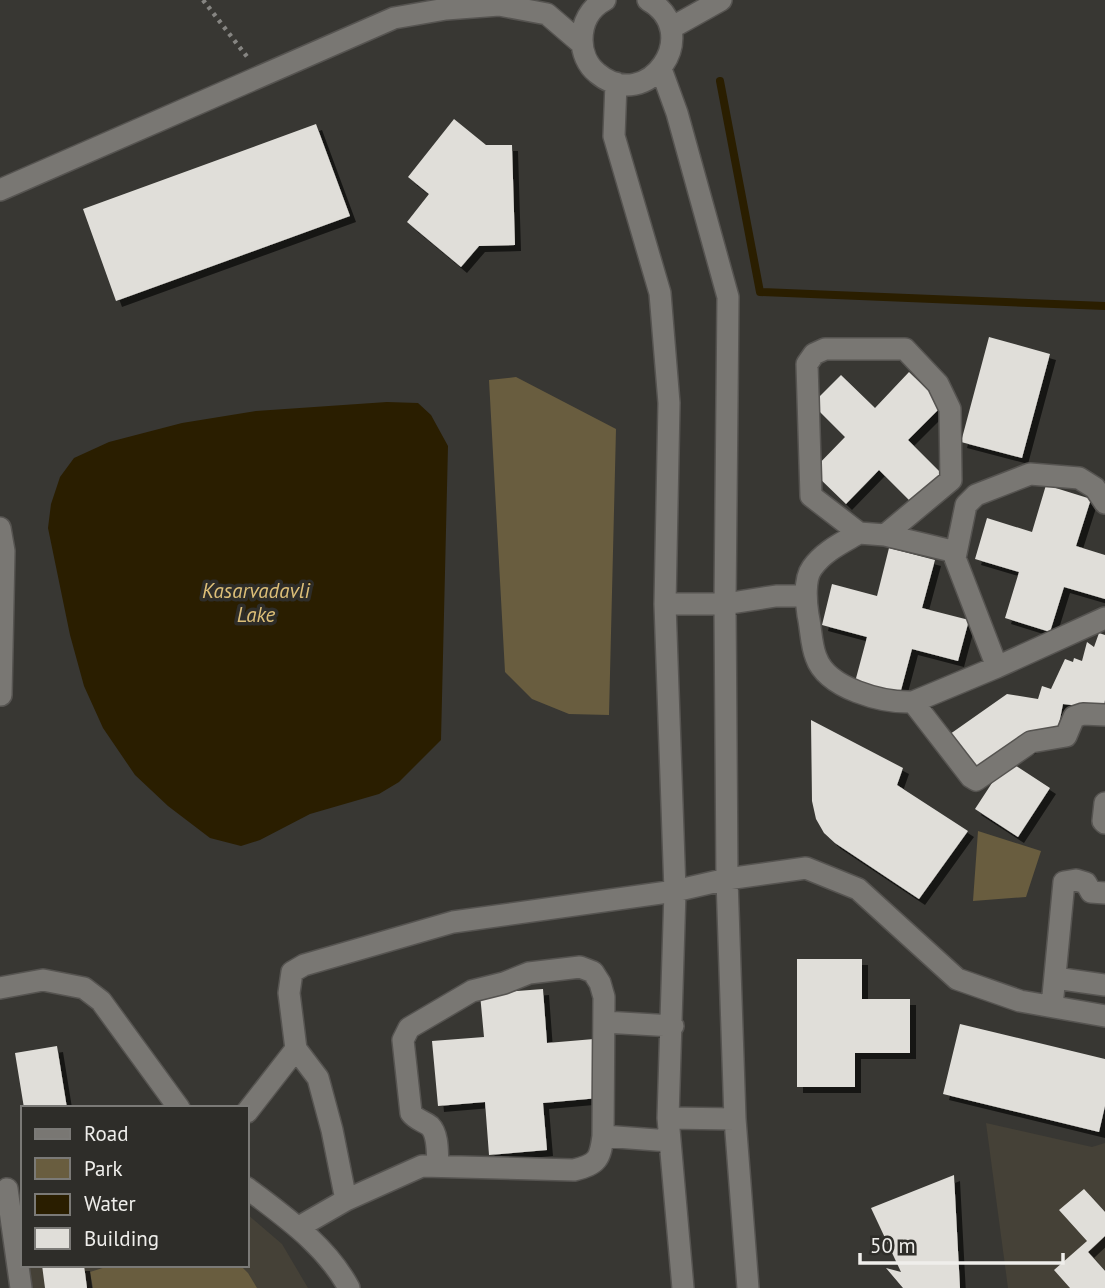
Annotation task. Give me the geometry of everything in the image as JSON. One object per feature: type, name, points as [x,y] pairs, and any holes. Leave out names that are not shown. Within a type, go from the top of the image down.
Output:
[{"type":"street","points":[[605,0],[589,14],[583,28],[585,58],[594,71],[607,80],[636,84],[649,79],[661,69],[672,43],[671,28],[664,15],[648,0]]},
{"type":"street","points":[[671,28],[693,6],[721,0]]},
{"type":"street","points":[[0,190],[394,18],[446,9],[499,5],[547,14],[582,44]]},
{"type":"street","points":[[661,69],[677,114],[728,297],[725,604],[727,878],[735,1119],[748,1288]]},
{"type":"street","points":[[616,83],[614,136],[660,293],[668,403],[665,604],[675,891],[673,1026],[668,1118],[683,1288]]},
{"type":"street","points":[[951,480],[950,409],[938,384],[905,349],[825,349],[814,355],[807,364],[811,496],[859,533],[885,535],[956,552]]},
{"type":"street","points":[[997,667],[955,558],[966,505],[976,495],[1030,474],[1079,478],[1095,488],[1105,503]]},
{"type":"street","points":[[951,480],[976,495]]},
{"type":"street","points":[[885,535],[951,480]]},
{"type":"street","points":[[0,528],[4,551],[1,695]]},
{"type":"street","points":[[859,533],[826,552],[810,570],[806,596],[816,659],[835,682],[860,693],[913,702],[1105,618]]},
{"type":"street","points":[[665,604],[725,604],[776,596],[806,596]]},
{"type":"street","points":[[913,702],[976,780],[1031,742],[1066,736],[1074,717],[1083,714],[1105,715]]},
{"type":"street","points":[[1105,803],[1105,823]]},
{"type":"street","points":[[346,1200],[318,1078],[296,1049],[289,993],[292,972],[304,965],[453,922],[675,891],[727,878],[806,868],[858,889],[957,979],[1020,1000],[1105,1016]]},
{"type":"street","points":[[1052,1006],[1064,882],[1076,880],[1086,883],[1091,892],[1105,893]]},
{"type":"street","points":[[299,1227],[346,1200],[422,1166],[574,1170],[590,1166],[601,1155],[603,1136],[604,997],[593,972],[580,967],[529,973],[504,983],[484,986],[409,1028],[403,1040],[411,1113],[415,1119],[429,1125],[435,1133],[438,1166]]},
{"type":"street","points":[[1055,978],[1105,985]]},
{"type":"street","points":[[0,988],[43,980],[84,988],[101,1001],[178,1106]]},
{"type":"street","points":[[604,1022],[673,1026]]},
{"type":"street","points":[[248,1111],[296,1049]]},
{"type":"street","points":[[668,1118],[735,1119]]},
{"type":"street","points":[[603,1136],[670,1141]]},
{"type":"street","points":[[10,1188],[21,1288]]},
{"type":"street","points":[[248,1189],[299,1227],[341,1273],[349,1288]]},
{"type":"path","points":[[204,0],[261,76]]},
{"type":"shaded area","points":[[986,1123],[1092,1147],[1105,1143],[1105,1288],[1008,1288]]},
{"type":"shaded area","points":[[248,1215],[282,1244],[308,1288],[32,1288],[28,1267],[248,1267]]},
{"type":"green space","points":[[516,377],[616,429],[609,715],[569,714],[532,699],[505,672],[489,380]]},
{"type":"green space","points":[[978,831],[1041,851],[1026,897],[973,901]]},
{"type":"green space","points":[[106,1267],[242,1267],[257,1288],[93,1288],[90,1272]]},
{"type":"water","name":"Kasarvadavli Lake","points":[[387,402],[418,403],[431,415],[448,446],[441,740],[399,782],[379,794],[310,814],[260,840],[241,846],[210,838],[168,806],[135,775],[103,728],[84,686],[70,635],[48,528],[51,504],[60,477],[74,458],[109,442],[182,423],[256,411]]},
{"type":"building","points":[[454,119],[486,145],[512,145],[515,245],[479,246],[461,267],[407,222],[429,194],[408,177]]},
{"type":"building","points":[[316,124],[350,216],[116,301],[83,209]]},
{"type":"building","points":[[989,337],[1050,354],[1022,458],[961,442]]},
{"type":"building","points":[[909,372],[943,405],[908,440],[942,474],[913,504],[879,470],[846,504],[812,471],[845,437],[812,404],[841,375],[875,408]]},
{"type":"building","points":[[1046,485],[1091,499],[1076,546],[1105,555],[1105,599],[1064,587],[1050,632],[1005,618],[1019,572],[975,559],[987,518],[1032,532]]},
{"type":"building","points":[[889,548],[935,560],[922,608],[969,620],[958,661],[912,649],[900,694],[855,682],[867,637],[822,625],[832,584],[877,596]]},
{"type":"building","points":[[1099,633],[1105,635],[1103,709],[1063,704],[1057,734],[973,776],[943,739],[1007,694],[1038,699],[1042,686],[1051,689],[1065,659],[1082,661],[1087,642],[1094,647]]},
{"type":"building","points":[[811,720],[903,768],[897,785],[968,831],[919,899],[824,833],[816,819],[812,801]]},
{"type":"building","points":[[1007,760],[1050,788],[1018,837],[975,809]]},
{"type":"building","points":[[797,959],[862,959],[862,999],[910,999],[910,1053],[855,1053],[855,1087],[797,1087]]},
{"type":"building","points":[[543,989],[547,1043],[594,1039],[599,1098],[543,1103],[547,1150],[489,1155],[485,1102],[438,1106],[432,1041],[484,1037],[480,994]]},
{"type":"building","points":[[960,1024],[1105,1059],[1105,1106],[1099,1132],[943,1094]]},
{"type":"building","points":[[57,1046],[67,1106],[24,1106],[15,1053]]},
{"type":"building","points":[[954,1175],[960,1288],[903,1288],[886,1268],[901,1272],[871,1208]]},
{"type":"building","points":[[1084,1189],[1105,1212],[1105,1236],[1088,1252],[1105,1271],[1105,1288],[1070,1288],[1054,1270],[1087,1241],[1059,1210]]},
{"type":"building","points":[[42,1267],[84,1267],[87,1288],[45,1288]]},
{"type":"waterway","points":[[720,81],[760,292],[1105,306]]}]
